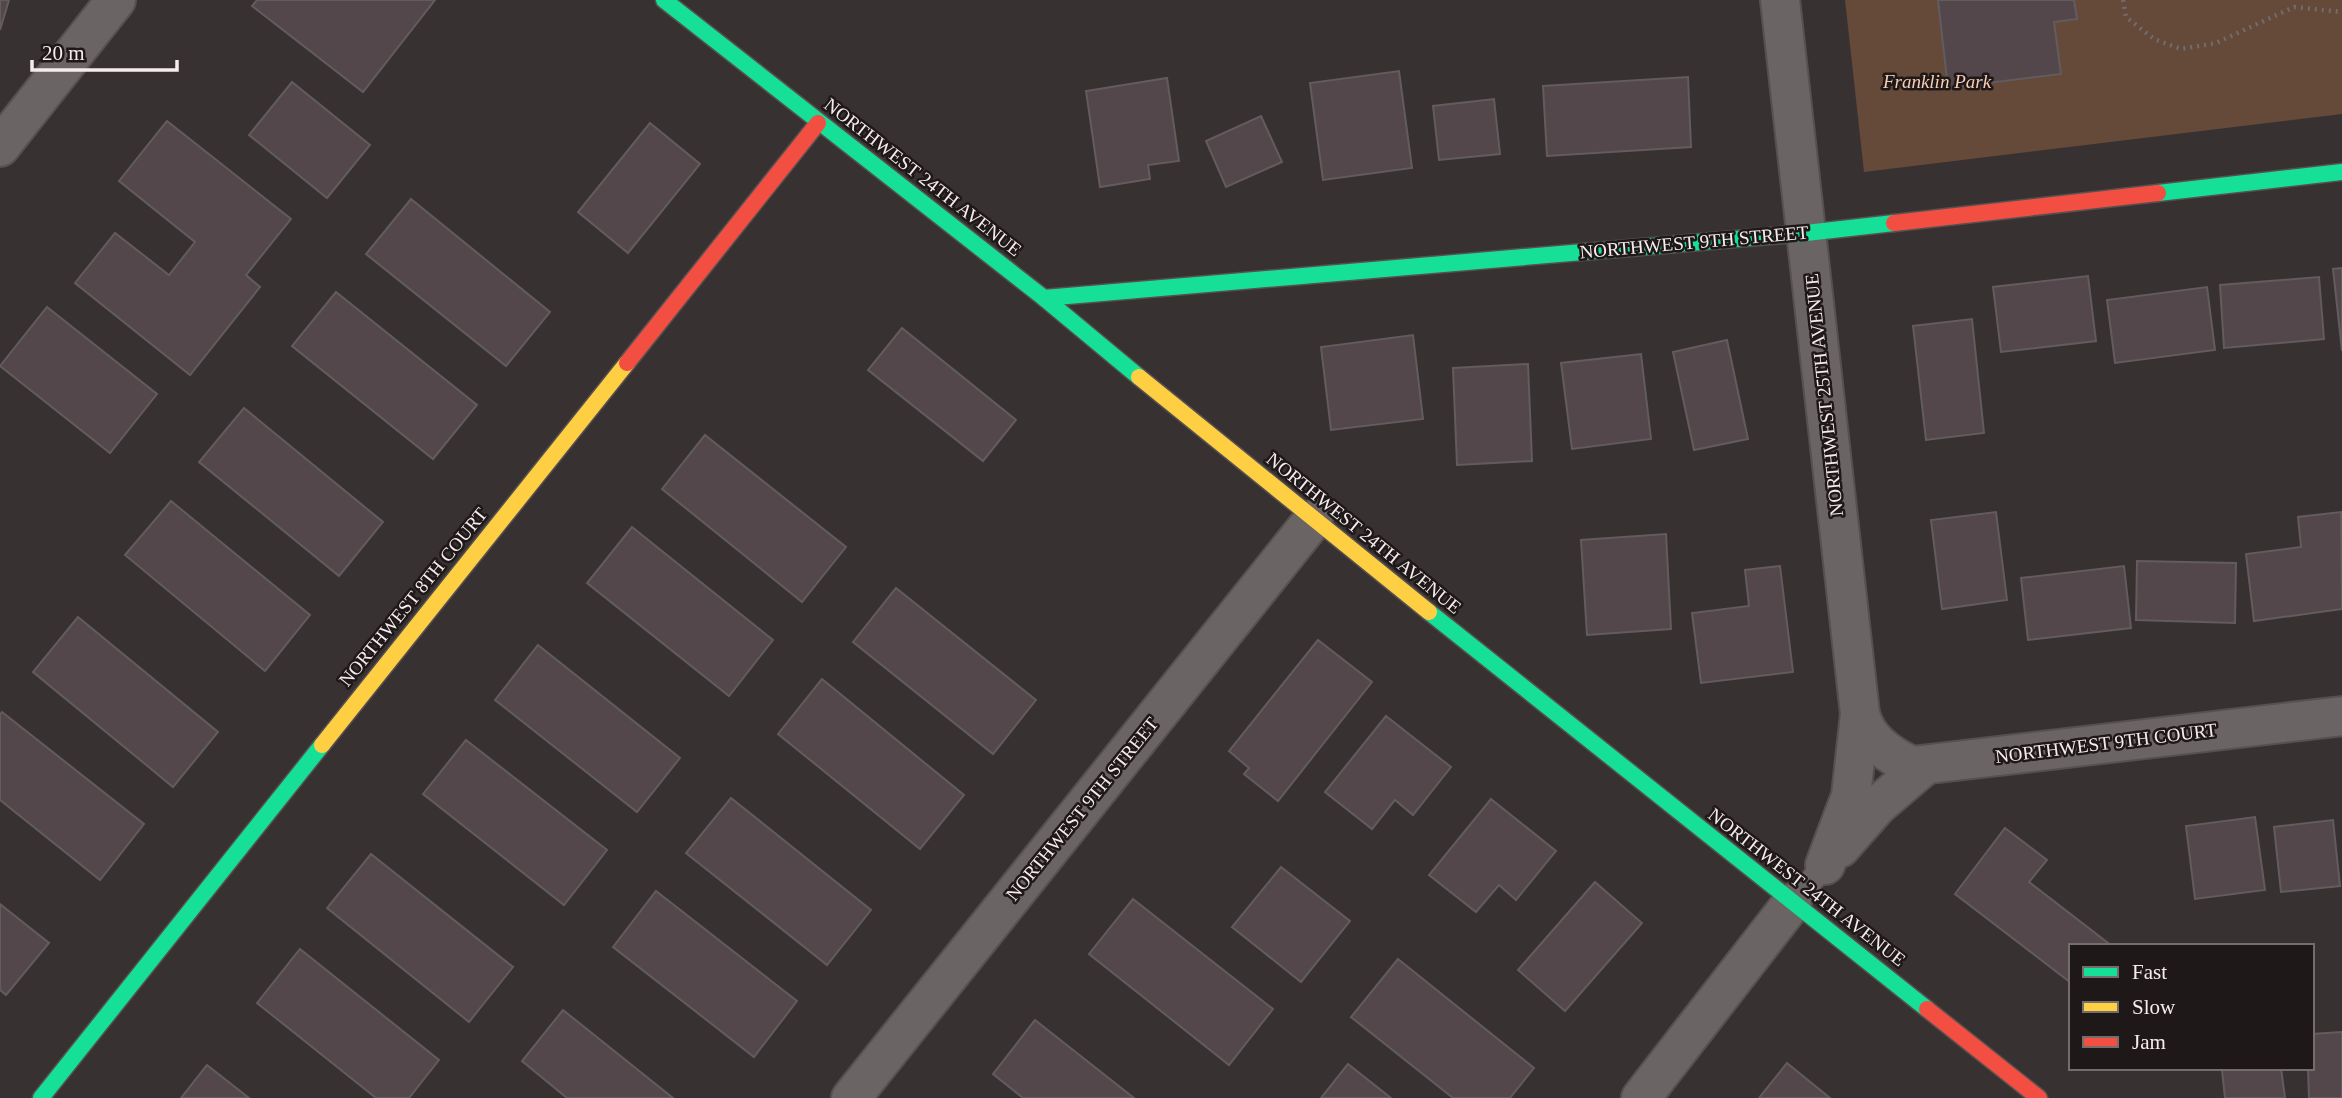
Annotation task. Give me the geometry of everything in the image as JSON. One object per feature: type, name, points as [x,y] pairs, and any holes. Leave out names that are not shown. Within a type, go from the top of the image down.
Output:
[{"type":"street","points":[[0,147],[116,0]]},
{"type":"street","name":"NORTHWEST 24TH AVENUE","points":[[664,0],[1044,298],[1313,520],[2032,1096]]},
{"type":"street","name":"NORTHWEST 25TH AVENUE","points":[[1780,0],[1806,233],[1868,728]]},
{"type":"street","name":"NORTHWEST 8TH COURT","points":[[41,1098],[818,123]]},
{"type":"street","name":"NORTHWEST 9TH STREET","points":[[1044,298],[1806,233],[2342,172]]},
{"type":"street","name":"NORTHWEST 9TH STREET","points":[[851,1098],[1313,520]]},
{"type":"street","name":"NORTHWEST 9TH COURT","points":[[1868,728],[1891,757],[1912,766],[2342,716]]},
{"type":"street","points":[[1825,865],[1851,796],[1868,728]]},
{"type":"street","points":[[1825,865],[1877,806],[1925,765]]},
{"type":"street","points":[[1641,1098],[1793,903]]},
{"type":"lane","points":[[1793,903],[1825,865]]},
{"type":"path","points":[[2123,0],[2126,17],[2154,39],[2181,49],[2216,43],[2294,7],[2342,12]]},
{"type":"green space","name":"Franklin Park","points":[[1845,0],[2342,0],[2342,114],[1864,172]]},
{"type":"building","points":[[0,0],[9,0],[0,30]]},
{"type":"building","points":[[257,0],[435,0],[363,92],[252,6]]},
{"type":"building","points":[[1938,0],[2074,0],[2077,19],[2054,22],[2061,74],[1948,88]]},
{"type":"building","points":[[1399,71],[1412,168],[1323,180],[1310,83]]},
{"type":"building","points":[[1688,77],[1691,147],[1547,156],[1543,86]]},
{"type":"building","points":[[1167,78],[1179,161],[1148,165],[1150,179],[1100,187],[1086,91]]},
{"type":"building","points":[[292,82],[370,145],[327,198],[249,135]]},
{"type":"building","points":[[1494,99],[1500,154],[1439,160],[1433,106]]},
{"type":"building","points":[[1261,116],[1282,162],[1226,187],[1206,141]]},
{"type":"building","points":[[167,121],[291,219],[246,275],[260,287],[190,375],[75,283],[115,233],[169,275],[195,242],[119,181]]},
{"type":"building","points":[[650,123],[700,164],[628,253],[578,212]]},
{"type":"building","points":[[411,199],[550,312],[506,366],[366,254]]},
{"type":"building","points":[[2342,268],[2342,351],[2333,269]]},
{"type":"building","points":[[2088,276],[2096,341],[2001,352],[1993,287]]},
{"type":"building","points":[[2319,277],[2324,339],[2224,348],[2220,285]]},
{"type":"building","points":[[2207,287],[2215,350],[2115,363],[2107,300]]},
{"type":"building","points":[[336,292],[477,405],[433,459],[292,346]]},
{"type":"building","points":[[47,307],[157,394],[110,453],[0,366]]},
{"type":"building","points":[[1972,319],[1984,433],[1926,440],[1913,326]]},
{"type":"building","points":[[902,328],[1016,420],[983,461],[868,370]]},
{"type":"building","points":[[1413,335],[1423,419],[1331,430],[1321,347]]},
{"type":"building","points":[[1727,340],[1748,439],[1694,450],[1673,352]]},
{"type":"building","points":[[1641,354],[1651,439],[1572,449],[1561,363]]},
{"type":"building","points":[[1528,364],[1532,461],[1457,465],[1453,368]]},
{"type":"building","points":[[244,408],[383,522],[339,576],[199,462]]},
{"type":"building","points":[[705,435],[846,547],[802,602],[662,489]]},
{"type":"building","points":[[171,501],[310,615],[265,671],[125,555]]},
{"type":"building","points":[[1996,512],[2007,600],[1942,609],[1931,520]]},
{"type":"building","points":[[2341,512],[2342,609],[2254,621],[2246,554],[2301,547],[2298,517]]},
{"type":"building","points":[[632,527],[773,640],[729,696],[587,583]]},
{"type":"building","points":[[1666,534],[1671,629],[1587,635],[1581,540]]},
{"type":"building","points":[[2137,561],[2236,563],[2235,623],[2136,620]]},
{"type":"building","points":[[1780,566],[1793,672],[1701,683],[1692,613],[1749,606],[1745,570]]},
{"type":"building","points":[[2124,566],[2131,628],[2028,640],[2021,578]]},
{"type":"building","points":[[896,588],[1036,700],[993,754],[853,642]]},
{"type":"building","points":[[78,617],[218,732],[173,787],[33,672]]},
{"type":"building","points":[[1318,640],[1372,682],[1278,801],[1244,774],[1249,768],[1229,751]]},
{"type":"building","points":[[538,645],[680,758],[637,812],[495,700]]},
{"type":"building","points":[[822,679],[964,795],[920,849],[778,734]]},
{"type":"building","points":[[2,712],[144,824],[100,880],[0,800]]},
{"type":"building","points":[[1386,716],[1451,767],[1413,815],[1395,800],[1372,829],[1325,792]]},
{"type":"building","points":[[466,740],[607,850],[564,905],[423,794]]},
{"type":"building","points":[[731,798],[871,910],[827,965],[686,853]]},
{"type":"building","points":[[1491,799],[1556,851],[1516,900],[1499,885],[1476,912],[1429,875]]},
{"type":"building","points":[[2255,817],[2265,890],[2195,899],[2186,826]]},
{"type":"building","points":[[2333,820],[2340,886],[2281,892],[2274,827]]},
{"type":"building","points":[[2005,828],[2047,860],[2029,882],[2109,944],[2069,944],[2069,981],[1955,894]]},
{"type":"building","points":[[371,854],[513,967],[469,1022],[327,908]]},
{"type":"building","points":[[1281,867],[1350,921],[1301,982],[1232,927]]},
{"type":"building","points":[[1595,882],[1642,923],[1565,1011],[1518,970]]},
{"type":"building","points":[[656,891],[797,1001],[754,1057],[613,947]]},
{"type":"building","points":[[1133,899],[1273,1009],[1229,1065],[1089,954]]},
{"type":"building","points":[[0,904],[49,943],[6,995],[0,990]]},
{"type":"building","points":[[300,949],[439,1060],[409,1098],[376,1098],[257,1003]]},
{"type":"building","points":[[1398,959],[1534,1068],[1510,1098],[1453,1098],[1351,1017]]},
{"type":"building","points":[[563,1010],[673,1098],[567,1098],[522,1061]]},
{"type":"building","points":[[1035,1020],[1134,1098],[1023,1098],[993,1074]]},
{"type":"building","points":[[2342,1032],[2342,1098],[2309,1098],[2308,1070],[2314,1070],[2314,1034]]},
{"type":"building","points":[[1787,1063],[1830,1098],[1759,1098]]},
{"type":"building","points":[[1348,1064],[1391,1098],[1321,1098]]},
{"type":"building","points":[[207,1065],[249,1098],[181,1098]]},
{"type":"building","points":[[2222,1070],[2281,1070],[2285,1098],[2225,1098]]},
{"type":"traffic: fast","points":[[664,0],[1044,298],[1139,377]]},
{"type":"traffic: fast","points":[[2158,193],[2342,172]]},
{"type":"traffic: fast","points":[[1044,298],[1806,233],[1894,223]]},
{"type":"traffic: fast","points":[[1429,612],[1927,1009]]},
{"type":"traffic: fast","points":[[41,1098],[322,745]]},
{"type":"traffic: slow","points":[[322,745],[627,363]]},
{"type":"traffic: slow","points":[[1139,377],[1429,612]]},
{"type":"traffic: jam","points":[[627,363],[818,123]]},
{"type":"traffic: jam","points":[[1894,223],[2158,193]]},
{"type":"traffic: jam","points":[[1927,1009],[2039,1098]]}]
